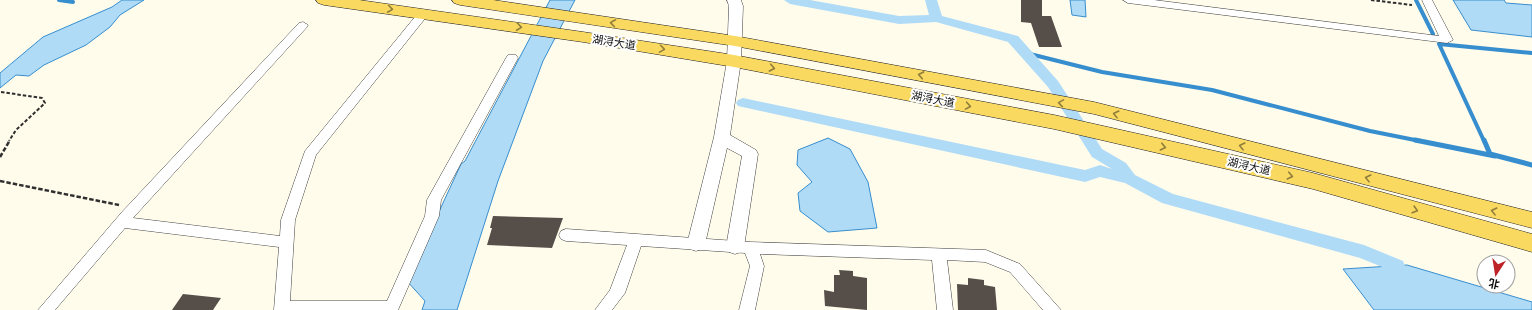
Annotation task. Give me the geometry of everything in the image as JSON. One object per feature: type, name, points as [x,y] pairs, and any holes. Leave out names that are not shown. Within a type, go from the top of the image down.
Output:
[{"type":"main road","name":"湖浔大道","points":[[324,0],[734,61],[1054,122],[1313,181],[1532,243]]},
{"type":"main road","name":"湖浔大道","points":[[460,0],[735,41],[1028,97],[1094,108],[1532,220]]},
{"type":"street","points":[[696,244],[722,137],[734,61],[736,6],[734,0]]},
{"type":"street","points":[[1128,0],[1447,40],[1427,0]]},
{"type":"street","points":[[423,14],[310,154],[288,220],[282,309],[392,307],[432,216],[434,200],[512,58]]},
{"type":"street","points":[[46,310],[134,208],[303,25]]},
{"type":"street","points":[[722,137],[750,154],[743,248],[757,266],[747,310]]},
{"type":"street","points":[[122,222],[287,242]]},
{"type":"street","points":[[566,235],[743,248],[986,256],[1015,268],[1053,310]]},
{"type":"street","points":[[603,310],[617,293],[628,259],[637,240]]},
{"type":"street","points":[[939,255],[946,310]]},
{"type":"path","points":[[1371,0],[1412,5]]},
{"type":"path","points":[[0,157],[16,130],[45,103],[42,98],[1,92]]},
{"type":"path","points":[[0,181],[134,208]]},
{"type":"water","points":[[122,0],[144,0],[120,15],[110,27],[86,45],[44,65],[29,76],[16,75],[0,88],[0,73],[43,37],[112,7]]},
{"type":"water","points":[[550,0],[575,0],[543,61],[498,181],[457,310],[422,310],[425,301],[407,281],[461,164],[465,161]]},
{"type":"water","points":[[1070,0],[1085,0],[1086,17],[1072,15]]},
{"type":"water","points":[[1453,0],[1504,0],[1506,3],[1532,5],[1532,37],[1471,30]]},
{"type":"water","points":[[828,138],[850,149],[868,182],[877,228],[828,232],[800,211],[798,193],[812,182],[797,165],[798,150]]},
{"type":"water","points":[[1407,265],[1476,285],[1476,294],[1505,294],[1532,302],[1532,310],[1374,310],[1343,269]]},
{"type":"building","points":[[1021,0],[1042,0],[1042,16],[1051,16],[1062,47],[1039,47],[1031,23],[1021,22]]},
{"type":"building","points":[[493,216],[563,218],[552,248],[487,245],[492,228],[490,228]]},
{"type":"building","points":[[839,270],[853,271],[853,276],[867,278],[867,310],[825,306],[824,290],[834,292],[834,275],[840,275]]},
{"type":"building","points":[[968,278],[984,280],[984,285],[995,287],[997,310],[958,310],[957,284],[968,285]]},
{"type":"building","points":[[183,294],[221,298],[213,310],[172,310]]},
{"type":"waterway","points":[[59,0],[73,2]]},
{"type":"waterway","points":[[790,0],[899,20],[936,18]]},
{"type":"waterway","points":[[931,0],[936,18]]},
{"type":"waterway","points":[[1416,0],[1433,34]]},
{"type":"waterway","points":[[936,18],[1013,39],[1053,84],[1097,153],[1121,167],[1130,179]]},
{"type":"waterway","points":[[1484,141],[1439,44],[1532,53]]},
{"type":"waterway","points":[[1026,53],[1102,72],[1212,90],[1370,131],[1495,156]]},
{"type":"waterway","points":[[743,103],[1085,176],[1100,171],[1130,179]]},
{"type":"waterway","points":[[1484,140],[1490,154],[1532,165]]},
{"type":"waterway","points":[[1130,179],[1168,199],[1364,252],[1397,266]]}]
